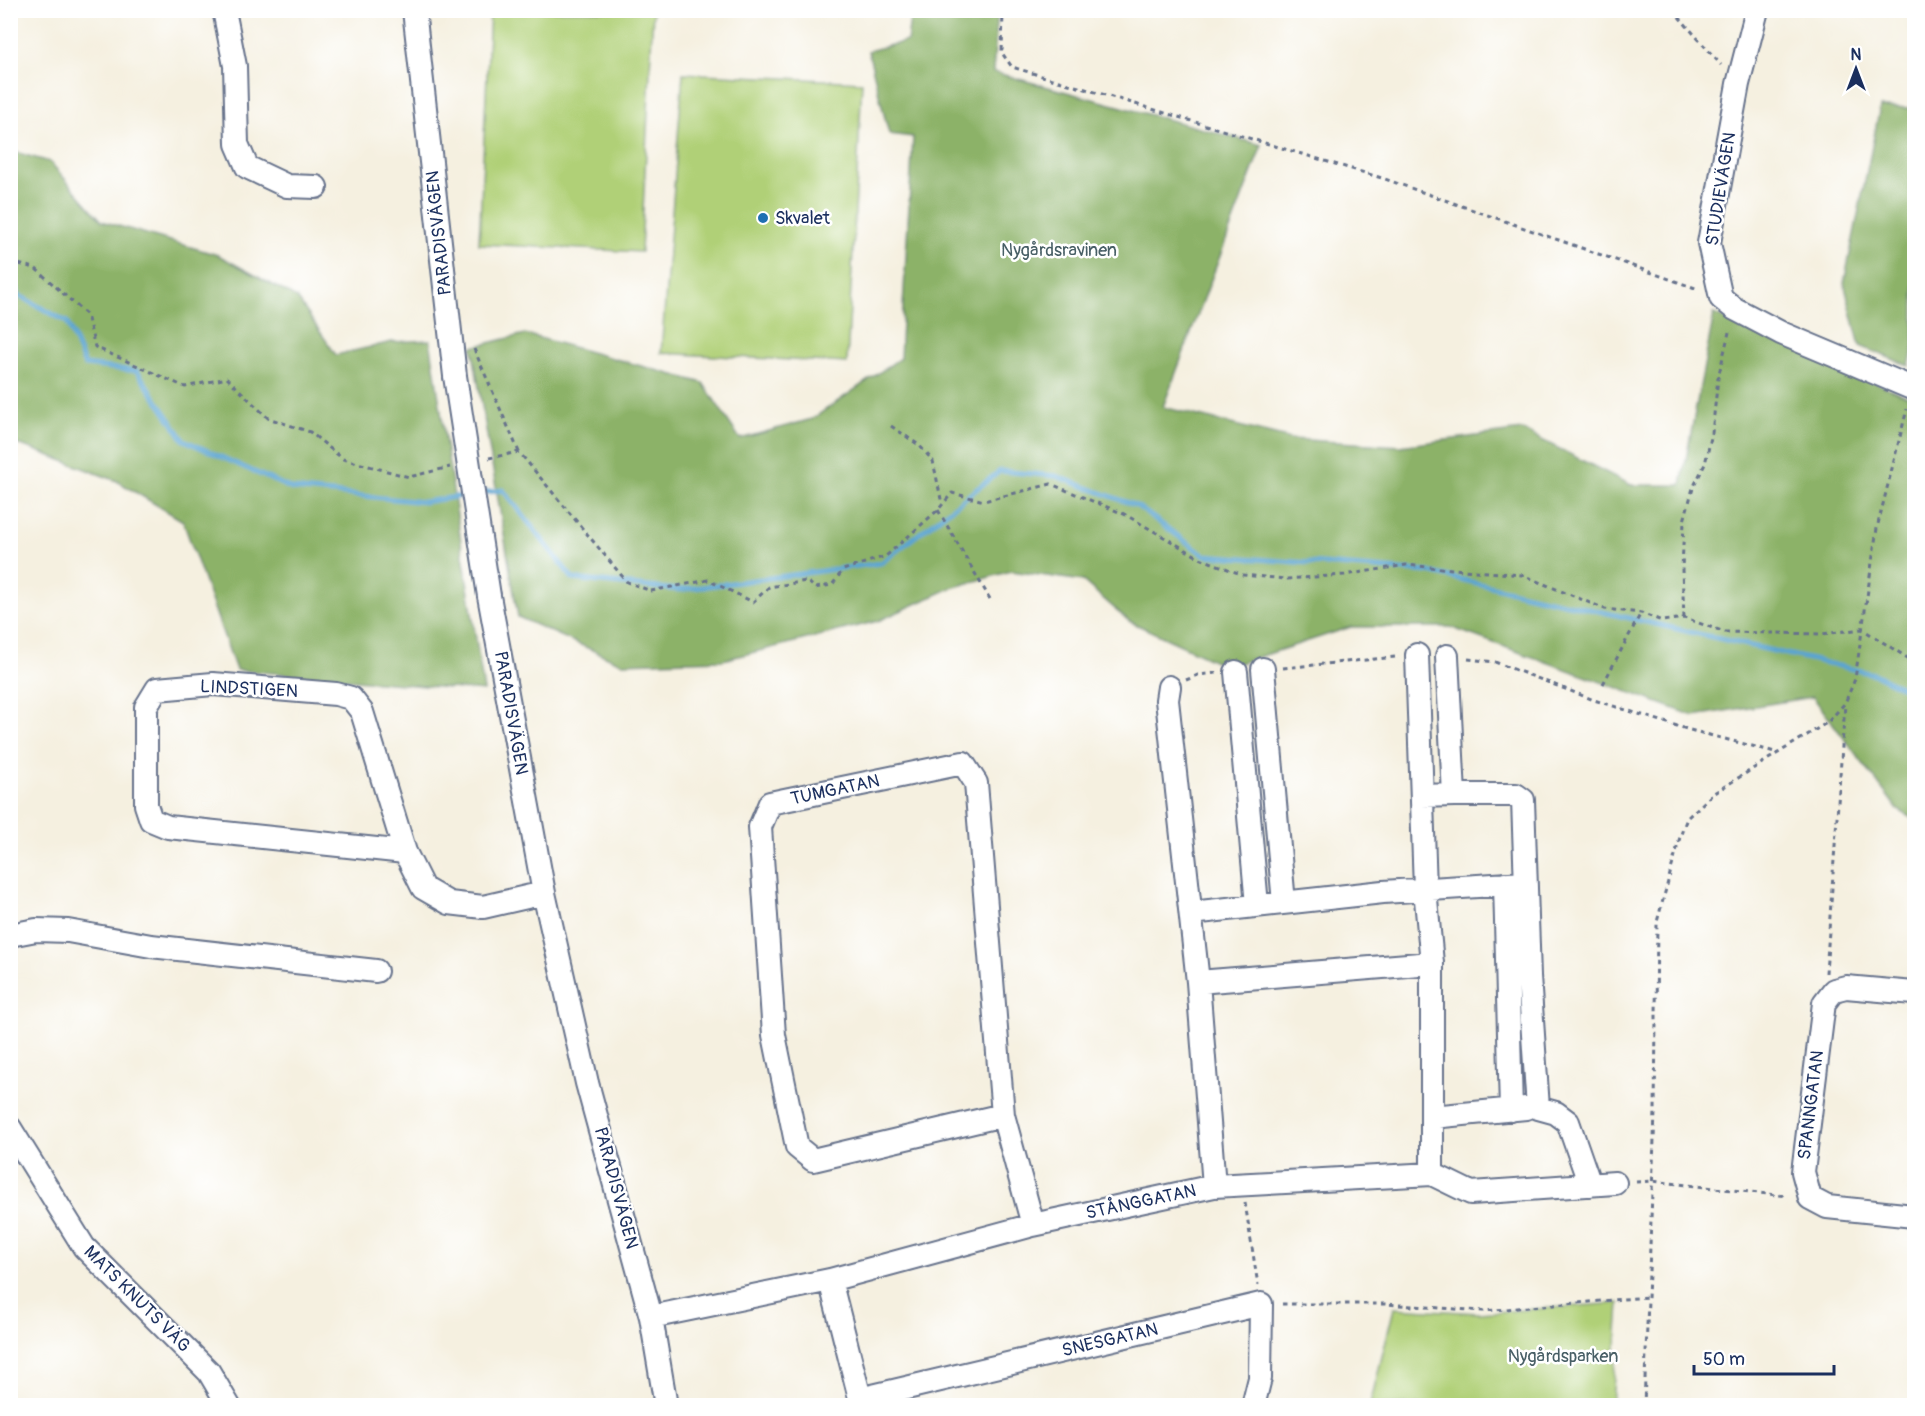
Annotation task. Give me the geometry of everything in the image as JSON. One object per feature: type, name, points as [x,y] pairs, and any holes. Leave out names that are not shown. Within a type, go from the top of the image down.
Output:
[{"type":"street","points":[[224,10],[235,66],[237,144],[247,167],[287,186],[316,187]]},
{"type":"street","name":"PARADISVÄGEN","points":[[414,10],[455,376],[489,596],[543,893],[587,1083],[651,1317],[666,1406]]},
{"type":"street","name":"STUDIEVÄGEN","points":[[1728,303],[1709,243],[1738,84],[1757,10]]},
{"type":"street","points":[[1728,303],[1781,333],[1913,388]]},
{"type":"street","points":[[1417,655],[1425,889],[1432,963],[1432,1174],[1471,1193],[1614,1183]]},
{"type":"street","points":[[1447,656],[1454,795]]},
{"type":"street","points":[[1263,669],[1284,903]]},
{"type":"street","points":[[1236,672],[1257,905]]},
{"type":"street","name":"LINDSTIGEN","points":[[405,852],[168,827],[151,820],[146,805],[146,707],[157,689],[213,684],[336,694],[351,698],[363,712],[405,852],[423,888],[449,903],[483,907],[543,893]]},
{"type":"street","points":[[1169,687],[1167,700],[1198,982],[1214,1186]]},
{"type":"street","name":"TUMGATAN","points":[[1004,1115],[813,1160],[796,1148],[774,1035],[760,827],[770,803],[963,763],[976,783],[1004,1115],[1033,1225]]},
{"type":"street","points":[[1422,796],[1516,795],[1523,800],[1515,883],[1511,1110]]},
{"type":"street","points":[[1191,913],[1425,889],[1515,883]]},
{"type":"street","points":[[1515,883],[1529,976],[1538,1107]]},
{"type":"street","points":[[10,935],[36,930],[68,931],[151,946],[376,971]]},
{"type":"street","points":[[1198,982],[1432,963]]},
{"type":"street","points":[[1834,990],[1846,987],[1914,993]]},
{"type":"street","name":"SPANNGATAN","points":[[1810,1198],[1803,1172],[1824,1003],[1834,990]]},
{"type":"street","points":[[1432,1117],[1538,1107],[1556,1113],[1568,1122],[1590,1185]]},
{"type":"street","name":"MATS KNUTS VÄG","points":[[10,1128],[84,1247],[209,1372],[229,1406]]},
{"type":"street","name":"STÅNGGATAN","points":[[651,1317],[830,1280],[1033,1225],[1214,1186],[1432,1174]]},
{"type":"street","points":[[1810,1198],[1827,1207],[1914,1216]]},
{"type":"street","name":"SNESGATAN","points":[[830,1280],[861,1402],[1261,1304]]},
{"type":"street","points":[[1253,1406],[1260,1378],[1261,1304]]},
{"type":"path","points":[[1003,10],[1002,53],[1012,68],[1385,179],[1728,303],[1712,433],[1705,464],[1693,488],[1684,521],[1682,570],[1684,618]]},
{"type":"path","points":[[1673,10],[1738,84]]},
{"type":"path","points":[[10,262],[35,268],[87,315],[95,347],[185,387],[227,378],[268,418],[310,432],[343,459],[409,477]]},
{"type":"path","points":[[473,346],[519,452],[627,582],[651,591],[708,580],[753,602],[769,587],[807,581],[815,588],[832,585],[843,570],[886,556],[938,510],[952,493],[984,501],[1052,484],[1124,514],[1200,558],[1243,574],[1286,579],[1345,575],[1406,566],[1522,574],[1605,609],[1641,613],[1662,621],[1684,618],[1725,632],[1822,634],[1862,629],[1914,662]]},
{"type":"path","points":[[1834,990],[1825,978],[1845,703],[1855,679],[1877,528],[1913,388]]},
{"type":"path","points":[[891,426],[919,445],[933,461],[942,504]]},
{"type":"path","points":[[510,454],[519,452]]},
{"type":"path","points":[[938,510],[990,598]]},
{"type":"path","points":[[1603,684],[1641,613]]},
{"type":"path","points":[[1263,669],[1417,655]]},
{"type":"path","points":[[1447,656],[1495,662],[1594,700],[1690,730],[1779,753]]},
{"type":"path","points":[[1169,687],[1198,675],[1236,672]]},
{"type":"path","points":[[1644,1406],[1655,1113],[1657,922],[1660,904],[1687,818],[1714,793],[1828,722],[1845,703]]},
{"type":"path","points":[[1652,1181],[1810,1198]]},
{"type":"path","points":[[1242,1185],[1261,1304],[1385,1304],[1483,1311],[1648,1298]]},
{"type":"green space","points":[[490,11],[653,11],[641,252],[479,244]]},
{"type":"green space","name":"Nygårdsravinen","points":[[911,11],[998,11],[993,72],[1262,145],[1163,407],[1291,439],[1400,446],[1522,430],[1631,485],[1681,485],[1714,314],[1914,399],[1914,819],[1898,810],[1813,697],[1694,716],[1450,627],[1351,627],[1228,667],[1129,621],[1083,581],[1011,571],[951,588],[878,621],[723,660],[621,663],[518,617],[472,347],[525,334],[703,383],[740,439],[812,419],[900,358],[913,137],[889,134],[868,51],[907,41]]},
{"type":"green space","name":"Skvalet","points":[[683,73],[862,82],[847,363],[661,353]]},
{"type":"green space","points":[[1880,107],[1914,108],[1914,347],[1909,366],[1860,346],[1844,283]]},
{"type":"green space","points":[[11,151],[50,162],[102,221],[218,255],[297,298],[336,355],[392,342],[430,340],[484,691],[236,670],[183,521],[117,481],[21,445],[11,445]]},
{"type":"green space","name":"Nygårdsparken","points":[[1619,1303],[1612,1405],[1370,1405],[1394,1308],[1479,1313]]},
{"type":"waterway","points":[[10,269],[18,295],[67,322],[85,365],[137,371],[184,440],[292,489],[424,502],[468,495]]},
{"type":"waterway","points":[[480,493],[503,490],[573,579],[679,590],[881,563],[1000,471],[1056,476],[1137,506],[1204,555],[1428,572],[1874,674],[1914,693]]},
{"type":"place","name":"Skvalet","points":[[763,218]]}]
